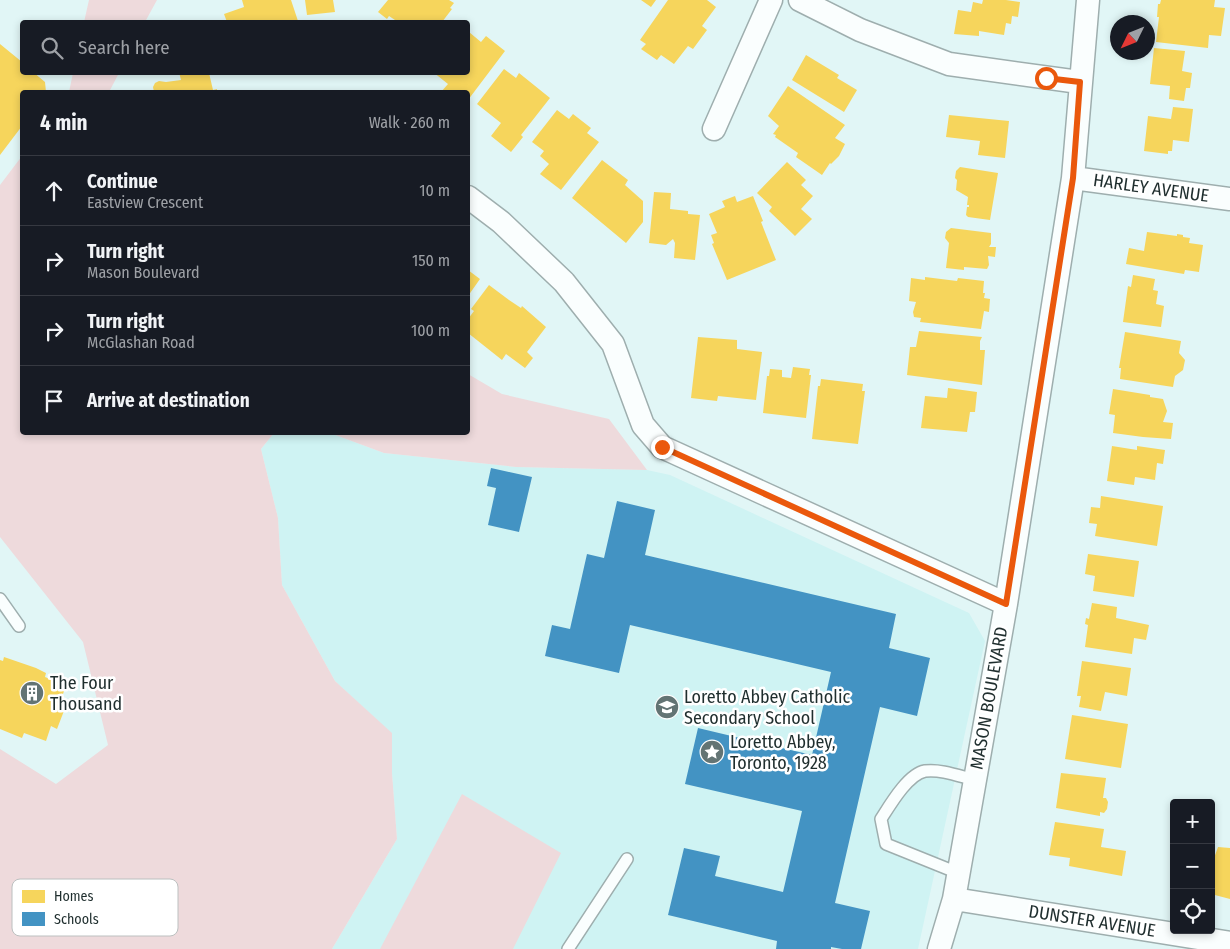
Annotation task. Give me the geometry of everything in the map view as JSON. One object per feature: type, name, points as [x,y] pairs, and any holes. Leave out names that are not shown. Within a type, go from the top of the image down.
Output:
[{"type":"street","points":[[714,129],[771,0]]},
{"type":"street","points":[[800,0],[860,30],[949,64],[1080,82]]},
{"type":"street","name":"MASON BOULEVARD","points":[[939,949],[954,899],[1006,604],[1073,178],[1088,0]]},
{"type":"street","name":"HARLEY AVENUE","points":[[1073,178],[1230,199]]},
{"type":"street","points":[[470,199],[501,222],[564,282],[613,344],[643,425],[662,447],[1006,604]]},
{"type":"street","name":"DUNSTER AVENUE","points":[[954,899],[1230,942]]},
{"type":"lane","points":[[0,599],[19,626]]},
{"type":"lane","points":[[958,873],[886,844],[881,819],[903,786],[923,771],[944,772],[975,780]]},
{"type":"lane","points":[[568,949],[627,859]]},
{"type":"shaded area","points":[[89,0],[157,0],[146,20],[84,20]]},
{"type":"shaded area","points":[[73,75],[118,75],[110,90],[69,90]]},
{"type":"shaded area","points":[[20,159],[20,435],[272,435],[261,449],[278,518],[282,585],[335,681],[392,733],[392,773],[397,839],[332,949],[0,949],[0,749],[56,784],[108,745],[83,642],[0,537],[0,185]]},
{"type":"shaded area","points":[[470,375],[502,394],[609,419],[647,470],[516,467],[384,453],[335,435],[470,435]]},
{"type":"shaded area","name":"Loretto Abbey Catholic Secondary School","points":[[272,435],[335,435],[384,453],[516,467],[647,470],[670,475],[969,613],[985,641],[918,949],[332,949],[397,839],[392,773],[392,734],[335,681],[282,585],[278,518],[261,449]]},
{"type":"shaded area","points":[[462,794],[561,853],[513,949],[380,949]]},
{"type":"building: Homes","points":[[242,0],[291,0],[298,20],[226,20],[224,14],[244,7]]},
{"type":"building: Homes","points":[[305,0],[333,0],[335,12],[307,15]]},
{"type":"building: Homes","points":[[388,0],[449,0],[454,3],[444,20],[395,20],[389,16],[387,19],[378,12]]},
{"type":"building: Homes","points":[[641,0],[656,0],[651,7]]},
{"type":"building: Homes","points":[[668,0],[707,0],[716,7],[702,26],[707,30],[693,49],[688,46],[674,64],[661,55],[657,60],[641,49],[646,44],[640,40]]},
{"type":"building: Homes","points":[[983,0],[1020,2],[1018,17],[1012,16],[1011,24],[1006,23],[1004,35],[979,31],[979,36],[954,34],[958,10],[971,12],[973,2],[982,4]]},
{"type":"building: Homes","points":[[1161,0],[1215,0],[1214,7],[1225,8],[1221,36],[1209,35],[1208,48],[1156,42],[1159,17],[1157,17],[1158,4],[1160,4]]},
{"type":"building: Homes","points":[[470,33],[481,42],[486,36],[505,51],[470,97],[470,90],[443,90],[448,84],[437,75],[470,75]]},
{"type":"building: Homes","points":[[0,44],[20,60],[20,75],[37,75],[45,82],[46,90],[20,90],[20,129],[0,155]]},
{"type":"building: Homes","points":[[1155,48],[1185,51],[1182,71],[1192,73],[1190,88],[1186,88],[1184,101],[1169,99],[1170,86],[1150,84],[1153,60],[1155,60]]},
{"type":"building: Homes","points":[[806,55],[839,75],[837,78],[857,90],[844,112],[792,80]]},
{"type":"building: Homes","points":[[504,69],[516,78],[519,73],[550,98],[521,135],[523,137],[511,152],[491,136],[501,123],[477,104]]},
{"type":"building: Homes","points":[[180,75],[209,75],[213,90],[154,90],[155,83],[159,81],[181,80]]},
{"type":"building: Homes","points":[[788,86],[845,125],[835,138],[845,144],[839,156],[830,163],[822,175],[796,157],[798,153],[773,134],[779,126],[768,116]]},
{"type":"building: Homes","points":[[1173,107],[1193,109],[1189,142],[1173,140],[1172,151],[1168,151],[1168,154],[1144,151],[1148,116],[1171,119]]},
{"type":"building: Homes","points":[[557,110],[569,119],[573,114],[591,128],[587,133],[599,142],[561,190],[540,174],[549,164],[540,156],[544,151],[532,142]]},
{"type":"building: Homes","points":[[949,115],[1009,121],[1005,158],[978,155],[980,141],[946,137]]},
{"type":"building: Homes","points":[[602,160],[628,180],[625,185],[643,201],[643,222],[626,243],[572,198]]},
{"type":"building: Homes","points":[[787,162],[806,180],[801,185],[813,196],[801,209],[812,219],[795,236],[769,211],[772,207],[757,193]]},
{"type":"building: Homes","points":[[960,167],[998,173],[990,220],[968,217],[966,215],[967,207],[969,207],[967,205],[968,197],[956,190],[956,171]]},
{"type":"building: Homes","points":[[654,192],[671,193],[670,209],[688,211],[688,214],[700,215],[695,260],[674,258],[675,243],[673,239],[666,245],[649,243]]},
{"type":"building: Homes","points":[[735,196],[737,202],[753,196],[776,260],[727,280],[712,244],[714,243],[711,235],[717,233],[709,214],[725,207],[722,201]]},
{"type":"building: Homes","points":[[951,228],[991,233],[991,244],[989,247],[996,247],[995,257],[988,256],[989,265],[987,269],[964,267],[964,270],[946,268],[949,243],[945,238],[946,232]]},
{"type":"building: Homes","points":[[1147,232],[1183,235],[1183,237],[1190,238],[1189,243],[1203,245],[1199,272],[1185,270],[1184,274],[1126,264],[1129,248],[1144,251]]},
{"type":"building: Homes","points":[[470,272],[480,279],[470,293]]},
{"type":"building: Homes","points":[[1133,275],[1155,279],[1153,290],[1158,291],[1156,304],[1164,306],[1161,327],[1123,322],[1128,286],[1131,287]]},
{"type":"building: Homes","points":[[925,277],[957,281],[958,278],[984,281],[984,298],[990,299],[989,312],[984,311],[981,329],[920,322],[921,318],[914,317],[913,312],[916,302],[909,301],[911,278],[925,280]]},
{"type":"building: Homes","points":[[489,285],[521,308],[522,306],[546,327],[527,352],[533,358],[525,368],[506,354],[502,360],[470,335],[470,316],[474,311],[471,309]]},
{"type":"building: Homes","points":[[919,331],[982,337],[980,350],[985,350],[982,385],[907,375],[910,347],[916,347]]},
{"type":"building: Homes","points":[[1125,332],[1181,341],[1179,353],[1185,360],[1183,370],[1175,376],[1173,387],[1120,379],[1121,368],[1119,368]]},
{"type":"building: Homes","points":[[698,337],[737,340],[737,349],[762,352],[756,400],[718,396],[717,401],[691,398]]},
{"type":"building: Homes","points":[[793,367],[810,369],[806,418],[763,413],[767,376],[769,376],[770,369],[782,370],[782,377],[791,378]]},
{"type":"building: Homes","points":[[821,379],[863,384],[862,391],[865,391],[858,444],[812,439],[818,386],[820,386]]},
{"type":"building: Homes","points":[[948,388],[977,392],[975,412],[970,412],[967,432],[921,428],[925,396],[947,398]]},
{"type":"building: Homes","points":[[1113,389],[1163,399],[1167,411],[1163,422],[1173,423],[1171,439],[1113,433],[1115,415],[1109,414]]},
{"type":"building: Homes","points":[[1112,446],[1137,450],[1137,446],[1165,450],[1163,464],[1157,463],[1155,480],[1135,477],[1134,485],[1107,481]]},
{"type":"building: Homes","points":[[1101,496],[1163,506],[1157,546],[1095,536],[1097,524],[1089,523],[1091,507],[1100,508]]},
{"type":"building: Homes","points":[[1088,554],[1139,561],[1134,597],[1093,591],[1095,576],[1085,574]]},
{"type":"building: Homes","points":[[1092,603],[1117,607],[1116,618],[1149,625],[1146,640],[1134,638],[1132,654],[1085,647],[1088,625],[1085,624],[1086,618],[1089,619]]},
{"type":"building: Homes","name":"The Four Thousand","points":[[4,657],[36,668],[46,673],[45,677],[66,685],[61,700],[67,703],[57,729],[51,726],[46,741],[24,733],[22,738],[0,729],[0,660],[3,661]]},
{"type":"building: Homes","points":[[1082,661],[1131,668],[1127,696],[1105,692],[1101,711],[1079,707],[1081,696],[1077,696]]},
{"type":"building: Homes","points":[[1072,715],[1128,724],[1121,768],[1065,759]]},
{"type":"building: Homes","points":[[1061,773],[1106,778],[1103,798],[1106,798],[1108,802],[1104,813],[1100,812],[1100,816],[1056,808]]},
{"type":"building: Homes","points":[[1055,822],[1104,829],[1101,847],[1126,851],[1122,876],[1069,866],[1070,858],[1049,855]]},
{"type":"building: Homes","points":[[1218,847],[1230,848],[1230,899],[1215,895],[1215,855]]},
{"type":"building: Schools","points":[[491,468],[532,477],[519,532],[488,525],[496,488],[487,486]]},
{"type":"building: Schools","points":[[617,501],[655,510],[645,555],[896,614],[889,648],[930,658],[917,716],[880,707],[835,903],[870,911],[861,949],[831,947],[831,949],[776,949],[777,941],[668,915],[684,848],[720,856],[715,876],[783,892],[802,811],[685,784],[698,728],[812,755],[831,672],[630,625],[619,673],[545,656],[552,625],[570,629],[587,554],[604,558]]},
{"type":"place","name":"The Four Thousand","points":[[32,693]]},
{"type":"place","name":"Loretto Abbey Catholic Secondary School","points":[[667,707]]},
{"type":"place","name":"Loretto Abbey, Toronto, 1928","points":[[712,752]]},
{"type":"route","points":[[662,447],[1006,604],[1073,178],[1080,82],[1046,78]]}]
